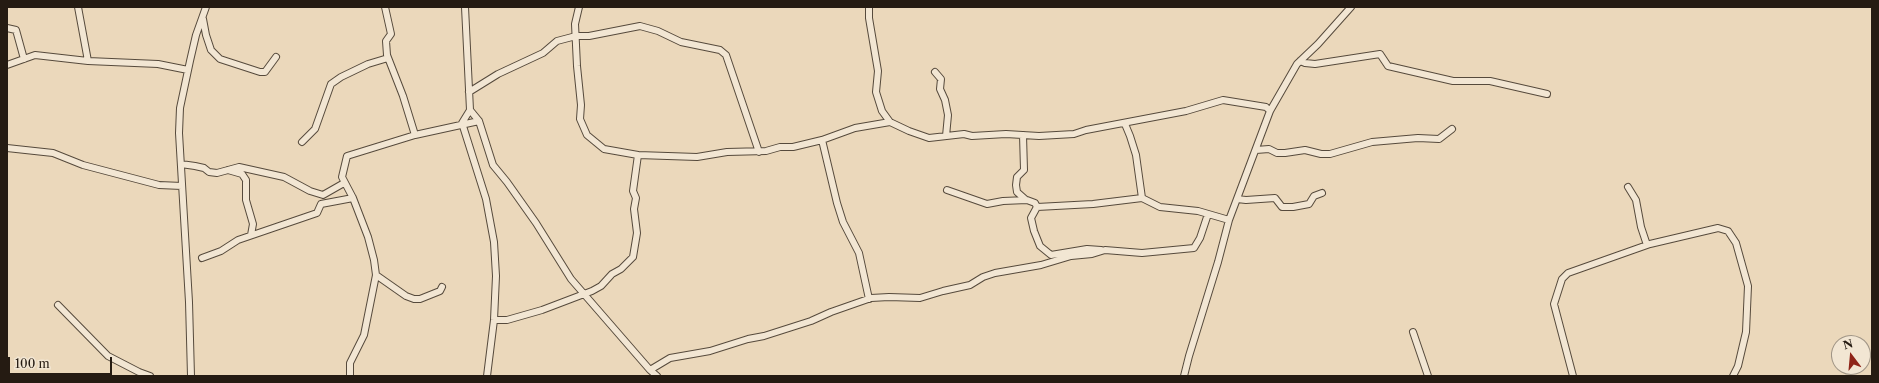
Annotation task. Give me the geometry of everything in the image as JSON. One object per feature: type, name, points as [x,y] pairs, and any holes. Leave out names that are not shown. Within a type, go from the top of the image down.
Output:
[{"type":"street","points":[[78,7],[88,61]]},
{"type":"street","points":[[190,376],[189,302],[179,133],[180,108],[196,35],[203,19],[206,7]]},
{"type":"street","points":[[384,7],[391,34],[386,42],[388,58],[403,96],[415,135]]},
{"type":"street","points":[[466,7],[470,110],[478,121],[493,165],[536,222],[571,279],[585,293],[650,370],[657,376]]},
{"type":"street","points":[[579,7],[575,24],[581,105],[580,119],[587,135],[604,149],[638,155],[697,157],[727,152],[759,152],[780,147],[804,146],[855,128],[890,122]]},
{"type":"street","points":[[870,7],[869,18],[878,71],[876,92],[882,111],[890,122],[929,138],[964,134],[972,136],[993,134],[1074,134],[1086,130],[1125,124],[1186,111],[1223,100],[1266,107],[1270,111]]},
{"type":"street","points":[[1184,376],[1229,220],[1270,111],[1300,61],[1318,44],[1351,7]]},
{"type":"street","points":[[203,19],[206,35],[212,50],[220,58],[260,72],[265,72],[276,57]]},
{"type":"street","points":[[469,92],[498,74],[543,52],[557,41],[576,36],[589,36],[640,26],[658,31],[681,42],[720,50],[726,55],[759,152]]},
{"type":"street","points":[[7,28],[16,30],[24,59]]},
{"type":"street","points":[[1300,61],[1315,64],[1380,54],[1388,66],[1394,68],[1453,81],[1490,81],[1547,94]]},
{"type":"street","points":[[7,64],[34,55],[88,61],[158,64],[188,70]]},
{"type":"street","points":[[302,142],[315,128],[331,84],[341,77],[368,64],[388,58]]},
{"type":"street","points":[[935,72],[941,80],[940,89],[945,100],[948,115],[946,136]]},
{"type":"street","points":[[470,110],[462,123],[486,199],[494,242],[496,276],[494,320],[487,376]]},
{"type":"street","points":[[350,376],[350,363],[364,336],[376,275],[374,260],[353,198],[342,177],[348,156],[415,135],[462,123],[478,121]]},
{"type":"street","points":[[1125,124],[1136,155],[1142,198]]},
{"type":"street","points":[[1256,150],[1269,149],[1277,153],[1305,150],[1321,154],[1330,154],[1372,142],[1418,138],[1439,139],[1452,128]]},
{"type":"street","points":[[1023,135],[1024,170],[1017,177],[1017,192],[1026,200],[1034,203],[1037,207]]},
{"type":"street","points":[[822,140],[837,203],[843,222],[859,253],[869,299]]},
{"type":"street","points":[[7,148],[53,153],[83,165],[159,185],[182,186]]},
{"type":"street","points":[[494,320],[507,320],[521,316],[601,286],[612,274],[621,269],[633,257],[637,233],[634,209],[636,198],[633,191],[638,155]]},
{"type":"street","points":[[181,164],[204,168],[209,172],[217,173],[239,167],[284,177],[310,191],[323,195],[344,182]]},
{"type":"street","points":[[226,170],[242,174],[246,180],[246,200],[253,224],[251,235]]},
{"type":"street","points":[[1628,187],[1636,200],[1641,227],[1647,245]]},
{"type":"street","points":[[947,190],[987,204],[1003,201],[1026,200]]},
{"type":"street","points":[[1237,199],[1246,200],[1275,198],[1282,207],[1293,207],[1309,204],[1314,196],[1322,194]]},
{"type":"street","points":[[202,258],[221,251],[238,240],[317,213],[321,204],[353,198]]},
{"type":"street","points":[[1037,207],[1093,204],[1142,198],[1160,207],[1208,214],[1229,220]]},
{"type":"street","points":[[1037,207],[1031,218],[1034,231],[1040,246],[1051,254],[1087,249],[1142,253],[1194,248],[1200,238],[1208,214]]},
{"type":"street","points":[[1573,376],[1554,304],[1562,279],[1568,273],[1647,245],[1718,228],[1728,231],[1736,243],[1748,286],[1746,332],[1738,366],[1733,376]]},
{"type":"street","points":[[650,370],[670,358],[710,351],[748,339],[764,336],[811,321],[831,312],[869,299],[889,297],[920,298],[970,285],[983,277],[995,273],[1041,265],[1071,256],[1092,254],[1105,250]]},
{"type":"street","points":[[376,275],[406,296],[414,299],[420,299],[440,290],[442,287]]},
{"type":"street","points":[[58,305],[108,356],[150,376]]},
{"type":"street","points":[[1413,332],[1428,376]]}]
